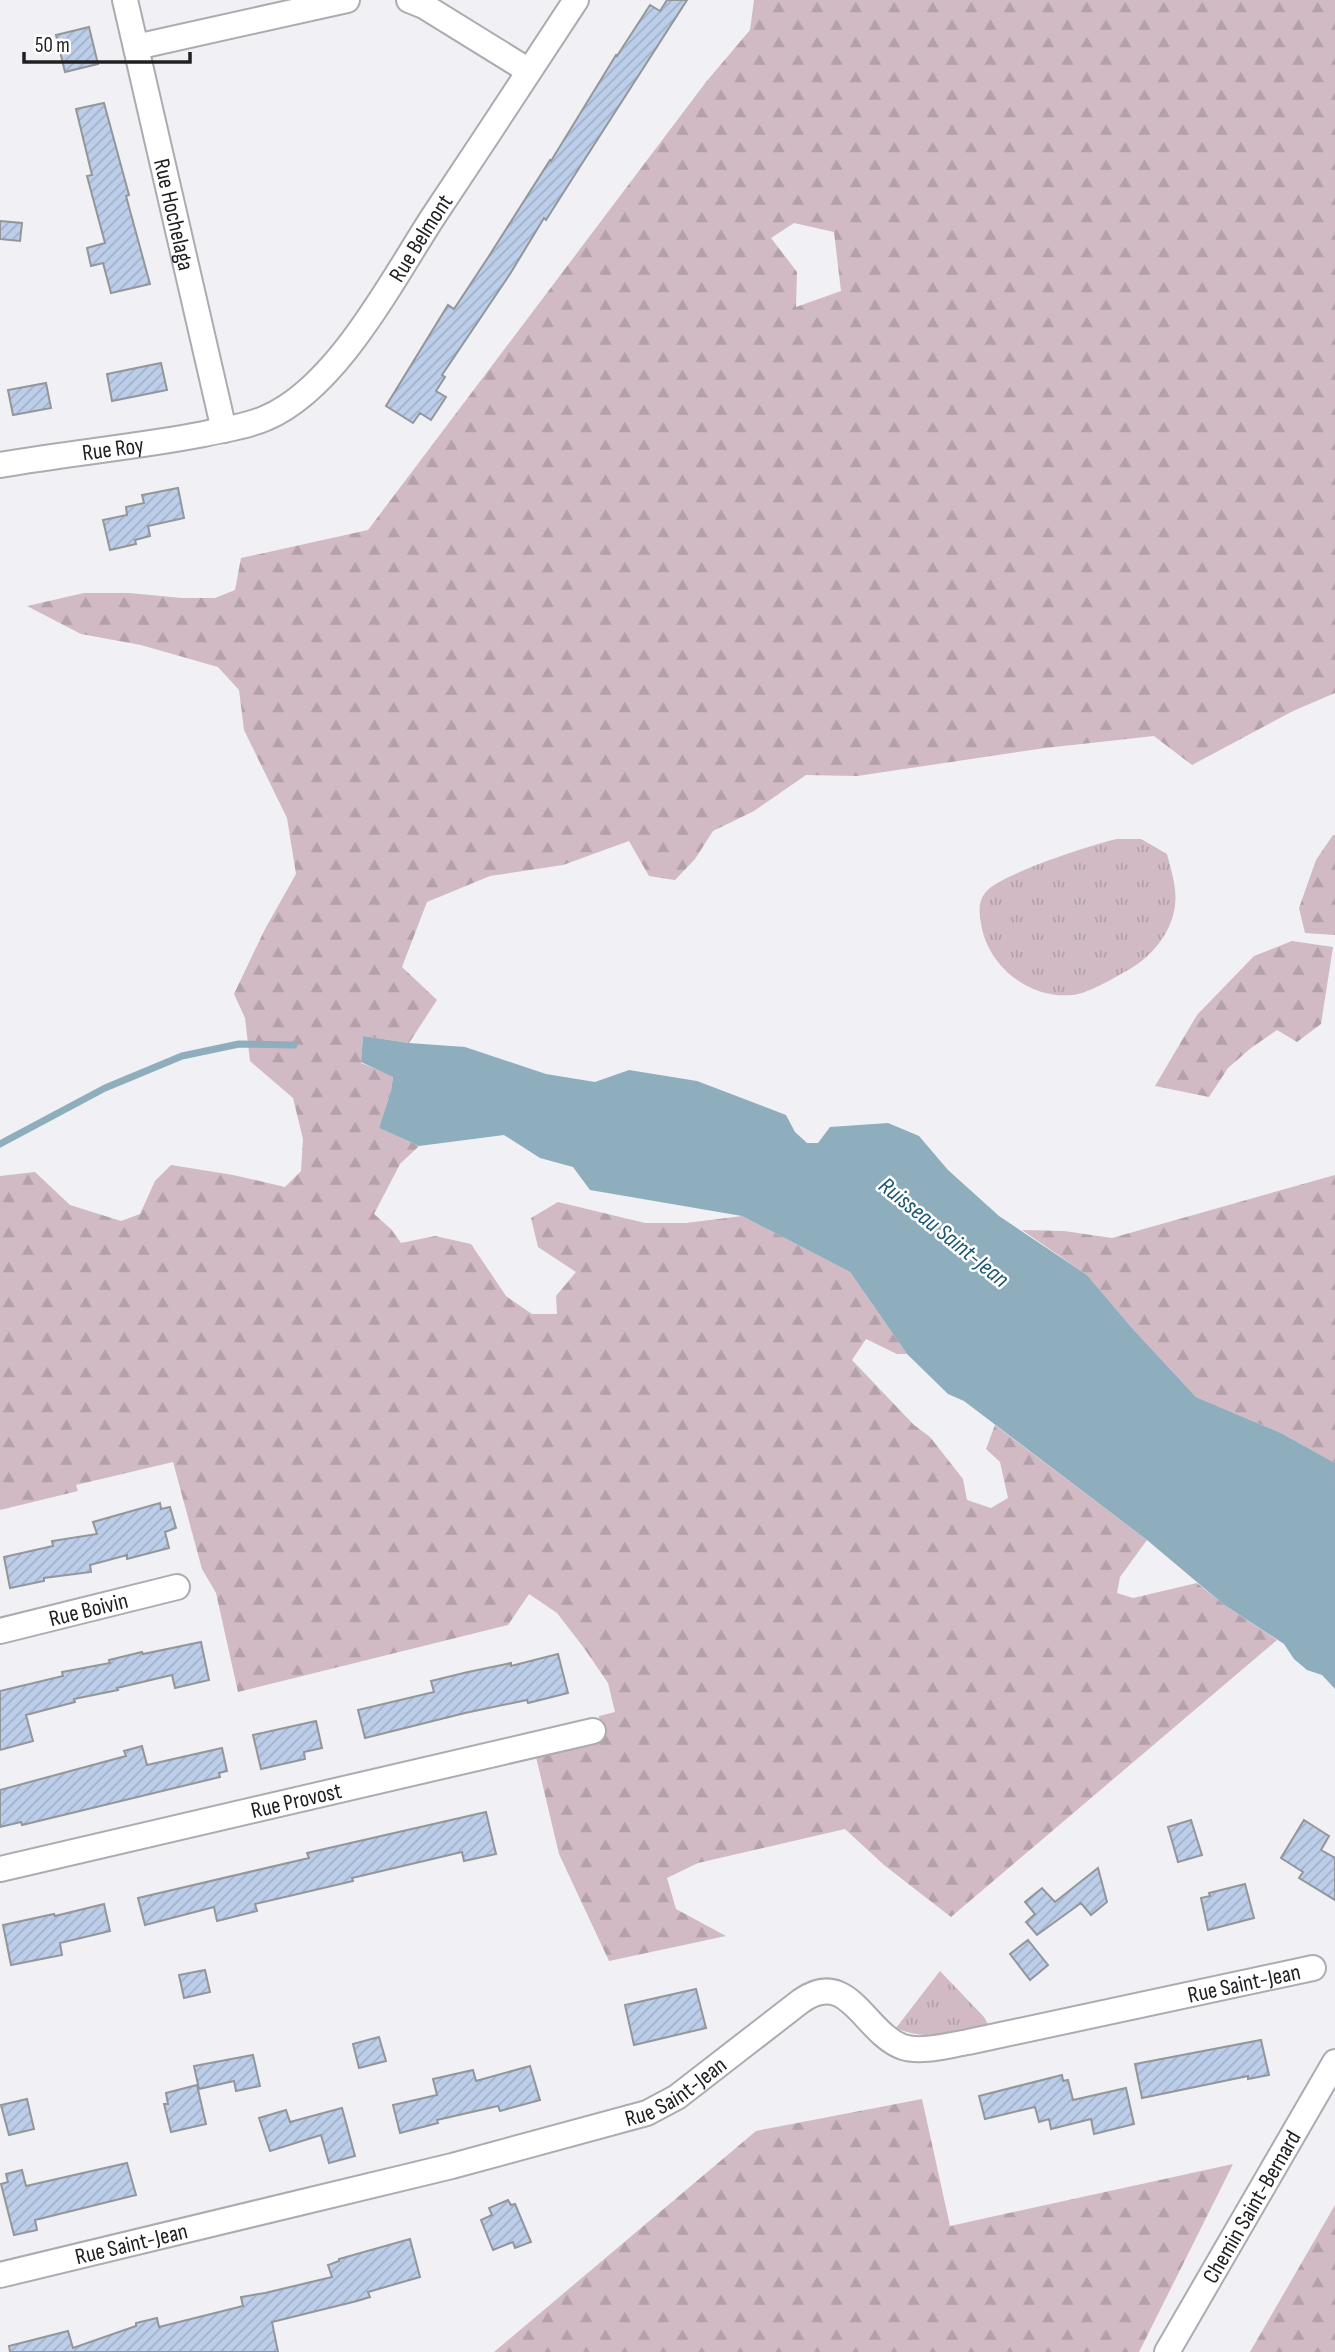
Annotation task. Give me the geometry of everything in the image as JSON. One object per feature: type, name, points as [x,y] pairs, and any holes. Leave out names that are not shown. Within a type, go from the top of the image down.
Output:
[{"type":"street","name":"Rue Hochelaga","points":[[125,0],[224,430]]},
{"type":"street","points":[[136,47],[347,0]]},
{"type":"street","points":[[409,0],[434,12],[529,71]]},
{"type":"street","name":"Rue Belmont","points":[[224,430],[257,422],[285,409],[316,384],[333,364],[370,315],[576,0]]},
{"type":"street","name":"Rue Roy","points":[[0,465],[166,442],[224,430]]},
{"type":"street","name":"Rue Boivin","points":[[0,1631],[177,1587]]},
{"type":"street","name":"Rue Provost","points":[[0,1869],[593,1731]]},
{"type":"street","name":"Rue Saint-Jean","points":[[0,2275],[452,2166],[647,2113],[677,2097],[801,2001],[821,1991],[839,1992],[893,2042],[907,2048],[928,2048],[968,2042],[1313,1968]]},
{"type":"street","name":"Chemin Saint-Bernard","points":[[1167,2352],[1335,2062]]},
{"type":"green space","points":[[754,0],[1335,0],[1335,693],[1293,711],[1192,765],[1154,736],[1045,748],[857,776],[806,775],[754,811],[713,831],[695,859],[675,880],[649,876],[629,841],[563,865],[490,876],[427,902],[402,967],[437,1000],[409,1043],[363,1036],[361,1063],[393,1076],[379,1128],[419,1146],[400,1164],[374,1214],[391,1229],[401,1243],[435,1236],[471,1244],[506,1296],[532,1314],[557,1314],[556,1296],[576,1272],[538,1247],[531,1218],[558,1202],[645,1223],[686,1223],[742,1216],[850,1272],[907,1354],[897,1354],[866,1339],[852,1360],[914,1425],[930,1437],[963,1479],[967,1500],[991,1508],[1008,1498],[1000,1462],[986,1449],[995,1425],[1147,1540],[1120,1577],[1117,1593],[1133,1598],[1197,1583],[1277,1640],[951,1917],[884,1865],[845,1829],[698,1863],[667,1878],[676,1909],[726,1936],[609,1961],[559,1854],[536,1757],[603,1741],[599,1716],[615,1712],[608,1683],[557,1613],[529,1594],[508,1625],[238,1692],[216,1593],[202,1569],[173,1462],[76,1485],[78,1491],[0,1510],[0,1176],[35,1172],[70,1205],[121,1221],[140,1214],[155,1181],[171,1165],[285,1187],[301,1171],[303,1139],[293,1098],[250,1061],[245,1018],[234,994],[265,929],[296,874],[287,818],[244,730],[239,690],[218,667],[141,645],[81,634],[27,606],[84,593],[215,598],[235,590],[241,558],[368,530],[706,82],[750,30]],"holes":[[[794,223],[834,232],[841,291],[796,307],[797,272],[771,238]]]},
{"type":"green space","points":[[1333,835],[1335,935],[1305,933],[1299,908],[1316,860]]},
{"type":"green space","points":[[1117,839],[1141,839],[1167,854],[1174,881],[1175,902],[1170,925],[1157,946],[1130,969],[1078,994],[1056,995],[1040,991],[1013,977],[1001,966],[985,939],[980,911],[985,893],[1026,869]]},
{"type":"green space","points":[[1292,941],[1333,947],[1321,1024],[1297,1042],[1277,1030],[1228,1068],[1209,1097],[1155,1086],[1197,1015],[1254,956]]},
{"type":"green space","points":[[1335,1175],[1335,1463],[1281,1433],[1196,1397],[1087,1275],[1022,1230],[1064,1231],[1112,1238]]},
{"type":"green space","points":[[940,1971],[984,2017],[989,2026],[931,2035],[896,2028]]},
{"type":"green space","points":[[922,2099],[950,2226],[1233,2164],[1139,2352],[494,2352],[756,2131]]},
{"type":"green space","points":[[1335,2205],[1335,2352],[1250,2352]]},
{"type":"water","points":[[363,1036],[465,1047],[546,1074],[595,1082],[629,1070],[697,1081],[786,1115],[795,1132],[807,1143],[818,1143],[830,1127],[888,1123],[919,1136],[948,1170],[999,1216],[1087,1275],[1196,1397],[1281,1433],[1335,1463],[1335,1689],[1322,1675],[1307,1670],[1294,1659],[1284,1644],[1223,1604],[1147,1540],[964,1401],[948,1394],[907,1354],[850,1272],[742,1216],[590,1190],[573,1167],[540,1158],[504,1135],[419,1146],[379,1128],[393,1077],[361,1062]]},
{"type":"building","points":[[667,0],[687,0],[546,220],[544,218],[442,375],[445,377],[436,391],[446,397],[431,420],[420,413],[413,423],[386,406],[448,305],[454,309],[650,5],[660,11]]},
{"type":"building","points":[[89,27],[98,64],[65,72],[56,35]]},
{"type":"building","points":[[104,103],[150,284],[111,293],[103,263],[91,266],[87,248],[105,243],[87,176],[92,175],[76,109]]},
{"type":"building","points":[[0,221],[22,223],[20,241],[0,239]]},
{"type":"building","points":[[161,363],[167,390],[112,401],[107,374]]},
{"type":"building","points":[[46,383],[51,408],[13,415],[8,390]]},
{"type":"building","points":[[178,488],[184,518],[148,526],[150,536],[135,540],[136,544],[110,550],[103,520],[127,515],[126,507],[144,503],[142,495]]},
{"type":"building","points":[[160,1503],[161,1509],[170,1507],[176,1528],[165,1532],[169,1548],[90,1565],[91,1572],[44,1578],[44,1581],[10,1588],[4,1557],[53,1546],[52,1541],[97,1534],[93,1522]]},
{"type":"building","points":[[201,1642],[209,1680],[175,1688],[172,1675],[74,1699],[75,1702],[26,1715],[33,1741],[0,1750],[0,1691],[63,1676],[62,1672],[110,1663],[109,1660]]},
{"type":"building","points":[[558,1654],[568,1693],[528,1703],[527,1700],[465,1713],[365,1738],[358,1710],[434,1692],[431,1681]]},
{"type":"building","points":[[316,1721],[322,1748],[304,1752],[305,1759],[261,1769],[253,1735]]},
{"type":"building","points":[[142,1746],[147,1765],[222,1748],[227,1771],[219,1773],[220,1777],[22,1825],[21,1822],[0,1827],[0,1790],[126,1756],[124,1751]]},
{"type":"building","points":[[486,1812],[496,1854],[464,1861],[462,1852],[352,1878],[353,1881],[255,1904],[257,1911],[217,1921],[214,1907],[145,1925],[138,1898],[309,1858],[307,1853]]},
{"type":"building","points":[[1191,1820],[1202,1855],[1178,1862],[1168,1827]]},
{"type":"building","points":[[1304,1820],[1329,1836],[1321,1850],[1335,1858],[1335,1900],[1299,1878],[1303,1872],[1281,1858]]},
{"type":"building","points":[[1098,1868],[1107,1902],[1091,1915],[1081,1903],[1037,1935],[1026,1922],[1035,1914],[1025,1902],[1042,1888],[1055,1902]]},
{"type":"building","points":[[1245,1884],[1254,1918],[1208,1930],[1201,1898],[1210,1896],[1209,1893]]},
{"type":"building","points":[[104,1904],[110,1931],[60,1943],[62,1955],[11,1965],[3,1925]]},
{"type":"building","points":[[1028,1940],[1048,1965],[1030,1980],[1010,1954]]},
{"type":"building","points":[[205,1970],[210,1992],[184,1998],[179,1975]]},
{"type":"building","points":[[696,1989],[706,2028],[634,2045],[625,2005]]},
{"type":"building","points":[[379,2037],[386,2061],[359,2068],[353,2044]]},
{"type":"building","points":[[1261,2040],[1269,2075],[1248,2079],[1248,2076],[1142,2098],[1135,2064]]},
{"type":"building","points":[[253,2055],[260,2086],[236,2091],[234,2081],[199,2089],[194,2066]]},
{"type":"building","points":[[530,2066],[540,2100],[500,2111],[498,2106],[437,2120],[438,2123],[400,2133],[393,2105],[437,2095],[433,2079],[473,2070],[476,2081]]},
{"type":"building","points":[[1062,2075],[1063,2081],[1068,2080],[1073,2100],[1126,2088],[1134,2124],[1094,2134],[1091,2119],[1051,2129],[1049,2119],[1039,2122],[1035,2107],[985,2119],[979,2096]]},
{"type":"building","points":[[197,2085],[206,2124],[171,2132],[164,2104],[168,2104],[166,2093]]},
{"type":"building","points":[[27,2099],[34,2129],[9,2135],[1,2105]]},
{"type":"building","points":[[342,2108],[355,2156],[329,2163],[321,2135],[270,2151],[259,2118],[286,2110],[290,2122]]},
{"type":"building","points":[[127,2163],[136,2195],[35,2220],[37,2230],[14,2235],[1,2184],[8,2182],[6,2174],[22,2170],[26,2186]]},
{"type":"building","points":[[508,2200],[511,2205],[515,2204],[531,2242],[515,2248],[513,2242],[493,2250],[481,2220],[492,2215],[489,2208]]},
{"type":"building","points":[[410,2239],[420,2277],[368,2292],[370,2297],[357,2301],[272,2322],[278,2352],[10,2352],[9,2346],[68,2331],[73,2348],[136,2326],[136,2323],[157,2318],[159,2327],[243,2306],[241,2297],[332,2277],[328,2265],[339,2259]]},
{"type":"waterway","name":"Ruisseau Saint-Jean","points":[[0,1144],[105,1088],[182,1056],[239,1044],[294,1045]]}]
